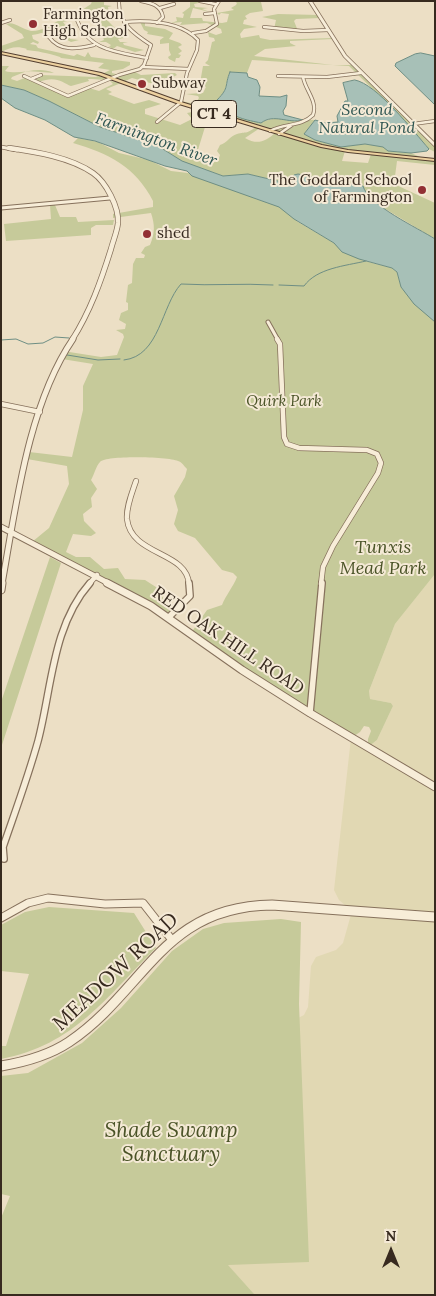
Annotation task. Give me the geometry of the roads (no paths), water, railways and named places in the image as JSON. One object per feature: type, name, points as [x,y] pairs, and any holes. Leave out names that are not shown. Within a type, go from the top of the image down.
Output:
[{"type":"main road","name":"CT 4","points":[[1,53],[112,78],[180,103],[338,150],[435,160]]},
{"type":"street","points":[[119,1],[119,12],[124,22],[134,33],[151,45],[143,67]]},
{"type":"street","points":[[141,1],[160,8],[174,4]]},
{"type":"street","points":[[200,1],[215,4],[219,1]]},
{"type":"street","points":[[310,1],[341,51],[435,145]]},
{"type":"street","points":[[193,34],[206,31],[217,24],[215,4]]},
{"type":"street","points":[[156,23],[163,14],[160,8]]},
{"type":"street","points":[[206,14],[215,13]]},
{"type":"street","points":[[76,17],[94,46]]},
{"type":"street","points":[[124,22],[139,20],[179,27],[193,34],[199,44],[189,69],[180,103],[157,122]]},
{"type":"street","points":[[264,27],[303,31],[328,30]]},
{"type":"street","points":[[49,37],[55,46],[62,48],[78,49],[94,46],[147,58]]},
{"type":"street","points":[[24,76],[68,96],[143,67],[189,69]]},
{"type":"street","points":[[278,76],[335,77],[361,73]]},
{"type":"street","points":[[31,79],[40,75]]},
{"type":"street","points":[[270,131],[280,126],[306,121],[313,115],[316,110],[315,104],[303,82],[303,77]]},
{"type":"street","points":[[413,124],[435,121]]},
{"type":"street","points":[[279,134],[292,125]]},
{"type":"street","points":[[1,147],[52,155],[98,178],[117,212],[118,224],[105,267],[80,327],[60,356],[32,437],[1,590]]},
{"type":"street","points":[[1,208],[110,198]]},
{"type":"street","points":[[268,322],[280,344],[284,437],[287,444],[299,448],[367,450],[377,454],[381,463],[378,473],[333,546],[323,567],[310,713]]},
{"type":"street","points":[[1,404],[40,412]]},
{"type":"street","points":[[136,481],[128,506],[127,520],[130,530],[137,540],[150,550],[178,563],[190,578],[190,596],[169,617]]},
{"type":"street","name":"RED OAK HILL ROAD","points":[[1,527],[97,575],[169,617],[242,670],[310,713],[435,787]]},
{"type":"street","points":[[4,859],[3,847],[38,740],[56,652],[69,616],[81,593],[97,575]]},
{"type":"street","points":[[1,918],[28,903],[48,898],[105,904],[143,903],[172,940]]},
{"type":"street","name":"MEADOW ROAD","points":[[1,1066],[34,1059],[57,1050],[75,1038],[103,1013],[172,940],[191,926],[220,912],[235,907],[257,905],[435,917]]},
{"type":"water","points":[[421,53],[435,56],[435,105],[395,66],[396,63]]},
{"type":"water","points":[[230,72],[247,73],[248,77],[257,80],[260,87],[259,96],[280,97],[287,95],[286,106],[283,111],[284,115],[303,120],[271,119],[261,123],[245,119],[230,112],[225,104],[217,100],[225,89]]},
{"type":"water","name":"Second Natural Pond","points":[[355,80],[364,83],[384,99],[429,149],[427,151],[411,153],[388,151],[383,147],[365,144],[341,147],[315,140],[304,134],[315,120],[326,123],[338,122],[337,116],[345,101],[348,101],[343,83]]},
{"type":"water","points":[[1,85],[24,90],[100,127],[158,146],[182,161],[223,176],[248,174],[286,183],[294,175],[298,174],[363,186],[374,201],[383,208],[435,239],[435,322],[414,304],[401,287],[397,272],[392,268],[342,252],[334,243],[294,219],[279,207],[192,176],[187,171],[165,166],[95,141],[74,137],[45,120],[15,108],[1,98]]},
{"type":"waterway","points":[[279,285],[304,286],[316,275],[324,271],[366,261]]},
{"type":"waterway","points":[[124,360],[136,356],[145,350],[153,340],[174,293],[181,284],[273,285]]},
{"type":"waterway","points":[[1,340],[16,339],[28,344],[43,343],[55,337],[69,338]]},
{"type":"waterway","points":[[67,355],[98,360],[120,359]]},
{"type":"place","name":"Farmington High School","points":[[33,24]]},
{"type":"place","name":"Subway","points":[[142,84]]},
{"type":"place","name":"The Goddard School of Farmington","points":[[422,190]]},
{"type":"place","name":"shed","points":[[147,234]]},
{"type":"water label","name":"Farmington River","points":[[156,140]]},
{"type":"park label","name":"Quirk Park","points":[[284,402]]},
{"type":"park label","name":"Tunxis Mead Park","points":[[383,558]]},
{"type":"park label","name":"Shade Swamp Sanctuary","points":[[171,1143]]}]
